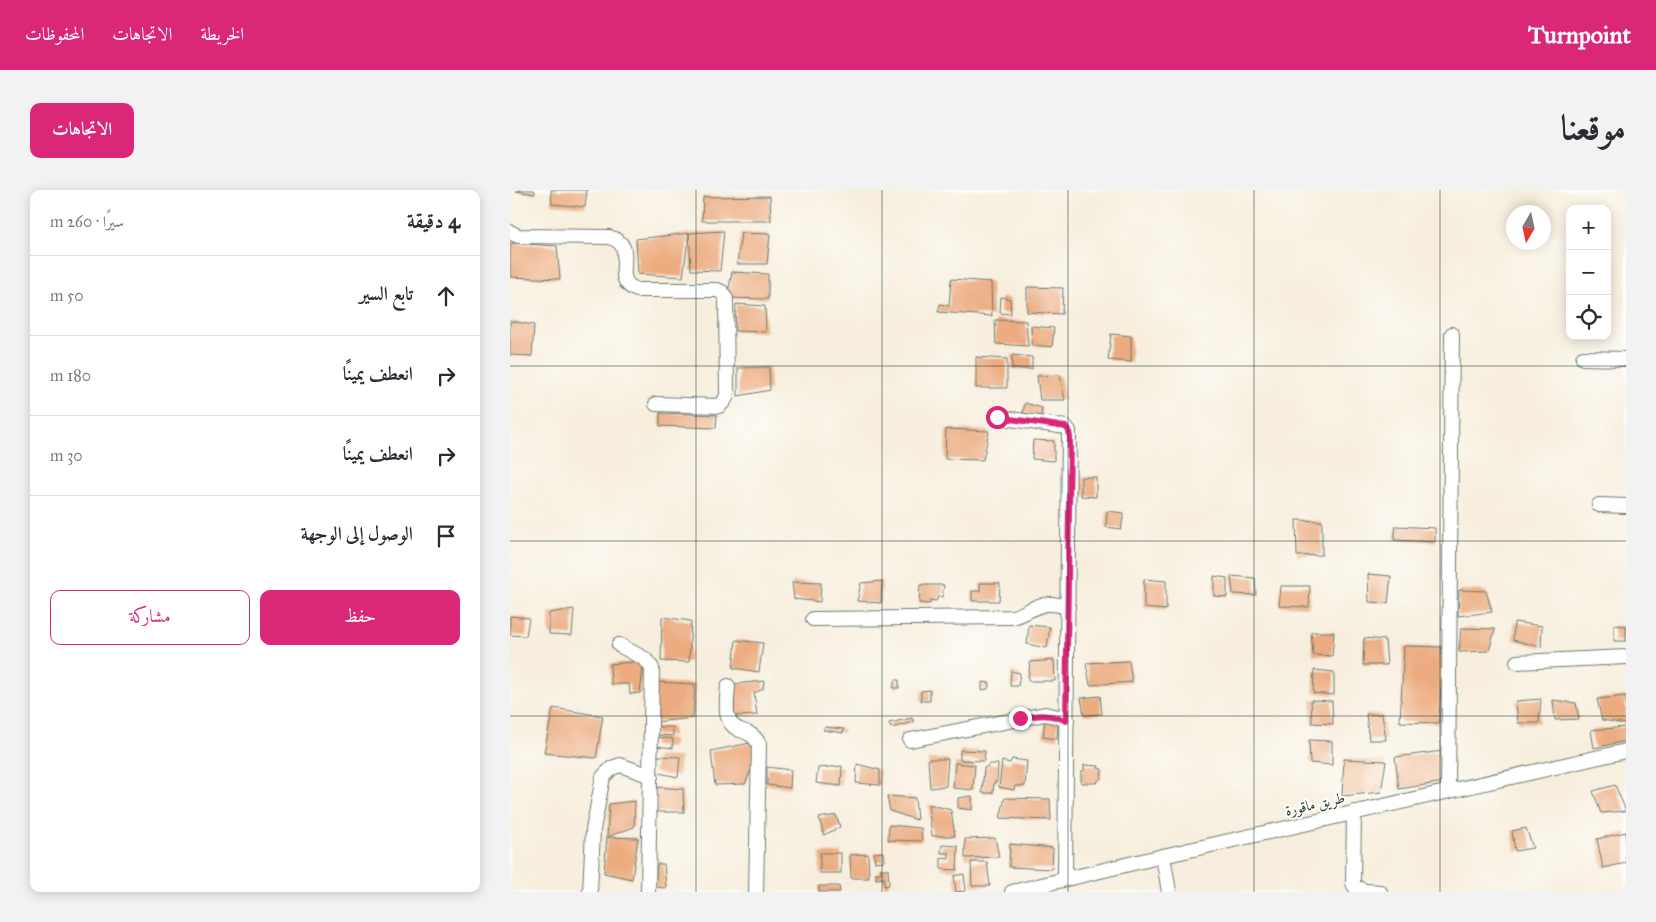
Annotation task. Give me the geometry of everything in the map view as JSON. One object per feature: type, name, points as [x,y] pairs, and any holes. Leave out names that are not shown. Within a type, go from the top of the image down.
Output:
[{"type":"street","points":[[510,232],[518,236],[610,236],[618,239],[624,246],[625,280],[630,287],[637,290],[717,290],[722,292],[726,299],[726,396],[724,401],[719,406],[708,407],[656,404]]},
{"type":"street","points":[[1448,791],[1452,334]]},
{"type":"street","points":[[1583,358],[1626,359]]},
{"type":"street","points":[[997,417],[1066,427],[1069,431],[1065,879]]},
{"type":"street","points":[[1599,505],[1626,506]]},
{"type":"street","points":[[813,619],[1012,617],[1022,615],[1045,604],[1068,607]]},
{"type":"street","points":[[619,645],[645,659],[652,668],[648,892]]},
{"type":"street","points":[[1517,662],[1626,657]]},
{"type":"street","points":[[728,686],[726,714],[735,728],[752,734],[759,744],[756,892]]},
{"type":"street","points":[[910,740],[1045,714],[1059,717],[1066,721]]},
{"type":"street","name":"طريق ماقورة","points":[[1012,892],[1626,751]]},
{"type":"street","points":[[590,892],[593,830],[603,777],[612,768],[620,765],[651,776]]},
{"type":"street","points":[[1354,812],[1353,883],[1359,889],[1380,892]]},
{"type":"street","points":[[1164,856],[1169,892]]},
{"type":"building","points":[[534,190],[535,194],[516,191]]},
{"type":"building","points":[[551,190],[587,190],[585,207],[552,204]]},
{"type":"building","points":[[770,196],[771,221],[702,221],[703,197]]},
{"type":"building","points":[[724,231],[720,271],[691,270],[689,233]]},
{"type":"building","points":[[689,233],[683,277],[638,274],[636,239]]},
{"type":"building","points":[[741,233],[770,234],[767,264],[737,264]]},
{"type":"building","points":[[510,243],[557,246],[560,279],[510,277]]},
{"type":"building","points":[[732,272],[768,274],[768,299],[727,298]]},
{"type":"building","points":[[951,279],[991,282],[992,316],[938,312],[940,304],[949,306]]},
{"type":"building","points":[[1027,287],[1063,288],[1062,314],[1027,312]]},
{"type":"building","points":[[1001,297],[1010,299],[1011,314],[1000,313]]},
{"type":"building","points":[[736,304],[765,306],[766,332],[735,331]]},
{"type":"building","points":[[995,320],[1026,321],[1028,346],[996,344]]},
{"type":"building","points":[[510,321],[534,325],[532,356],[510,355]]},
{"type":"building","points":[[1031,326],[1054,328],[1052,347],[1032,345]]},
{"type":"building","points":[[1111,334],[1131,336],[1131,362],[1108,360]]},
{"type":"building","points":[[1012,355],[1032,357],[1032,369],[1012,369]]},
{"type":"building","points":[[976,357],[1007,359],[1007,388],[976,388]]},
{"type":"building","points":[[769,367],[770,390],[738,396],[738,368]]},
{"type":"building","points":[[1060,375],[1065,400],[1040,400],[1037,376]]},
{"type":"building","points":[[1025,403],[1042,408],[1041,417],[1023,413]]},
{"type":"building","points":[[660,413],[717,415],[716,428],[660,426]]},
{"type":"building","points":[[946,429],[989,431],[983,460],[945,459]]},
{"type":"building","points":[[1033,440],[1054,441],[1054,461],[1032,459]]},
{"type":"building","points":[[1081,477],[1096,477],[1096,497],[1081,496]]},
{"type":"building","points":[[1107,511],[1124,513],[1121,529],[1106,527]]},
{"type":"building","points":[[1296,520],[1322,521],[1322,555],[1297,556]]},
{"type":"building","points":[[1396,526],[1435,528],[1435,542],[1394,540]]},
{"type":"building","points":[[1368,574],[1391,576],[1388,603],[1369,602]]},
{"type":"building","points":[[1214,576],[1227,578],[1227,597],[1214,596]]},
{"type":"building","points":[[1231,576],[1255,578],[1256,595],[1233,594]]},
{"type":"building","points":[[1144,579],[1166,581],[1166,610],[1144,608]]},
{"type":"building","points":[[882,581],[881,603],[857,601],[861,583]]},
{"type":"building","points":[[792,582],[821,583],[820,602],[794,599]]},
{"type":"building","points":[[980,583],[1000,583],[999,601],[972,601],[972,591],[980,591]]},
{"type":"building","points":[[920,585],[944,585],[942,597],[938,597],[936,601],[930,600],[930,604],[919,603]]},
{"type":"building","points":[[1281,586],[1310,586],[1309,607],[1279,606]]},
{"type":"building","points":[[1459,590],[1486,591],[1492,612],[1458,616]]},
{"type":"building","points":[[574,609],[572,635],[549,634],[549,613]]},
{"type":"building","points":[[510,616],[529,618],[526,636],[510,635]]},
{"type":"building","points":[[662,617],[691,621],[689,662],[661,661]]},
{"type":"building","points":[[1514,622],[1542,626],[1541,647],[1513,640]]},
{"type":"building","points":[[1029,625],[1050,627],[1047,648],[1027,644]]},
{"type":"building","points":[[1614,625],[1626,626],[1626,641],[1614,641]]},
{"type":"building","points":[[1461,628],[1495,629],[1489,651],[1459,652]]},
{"type":"building","points":[[1311,632],[1334,632],[1332,656],[1313,655]]},
{"type":"building","points":[[1364,638],[1385,640],[1387,665],[1363,665]]},
{"type":"building","points":[[736,640],[763,643],[759,672],[733,668]]},
{"type":"building","points":[[1404,646],[1443,647],[1439,723],[1400,722]]},
{"type":"building","points":[[1054,660],[1055,681],[1028,681],[1030,662]]},
{"type":"building","points":[[644,661],[640,693],[630,694],[629,684],[611,684],[610,664]]},
{"type":"building","points":[[1129,661],[1132,682],[1090,685],[1086,663]]},
{"type":"building","points":[[1314,670],[1334,672],[1334,695],[1313,693]]},
{"type":"building","points":[[1011,671],[1020,673],[1018,686],[1010,686]]},
{"type":"building","points":[[895,680],[899,680],[899,688],[893,688]]},
{"type":"building","points":[[764,681],[763,689],[754,693],[757,715],[734,716],[734,684]]},
{"type":"building","points":[[655,682],[695,684],[693,718],[654,722]]},
{"type":"building","points":[[982,682],[990,683],[988,689],[982,690]]},
{"type":"building","points":[[930,690],[930,701],[921,701],[921,691]]},
{"type":"building","points":[[1100,696],[1102,714],[1084,715],[1081,698]]},
{"type":"building","points":[[1626,696],[1626,724],[1602,720],[1597,699]]},
{"type":"building","points":[[1541,699],[1539,723],[1518,723],[1516,701]]},
{"type":"building","points":[[1311,700],[1332,701],[1333,724],[1312,723]]},
{"type":"building","points":[[1553,700],[1576,703],[1579,719],[1555,720]]},
{"type":"building","points":[[553,708],[603,716],[596,758],[544,753]]},
{"type":"building","points":[[1366,714],[1382,714],[1386,740],[1369,740]]},
{"type":"building","points":[[912,718],[914,722],[891,728],[889,723]]},
{"type":"building","points":[[1045,720],[1058,722],[1057,739],[1043,737]]},
{"type":"building","points":[[654,727],[673,727],[673,736],[656,735]]},
{"type":"building","points":[[825,727],[844,729],[843,733],[823,730]]},
{"type":"building","points":[[1626,727],[1626,741],[1594,748],[1591,730]]},
{"type":"building","points":[[655,737],[673,739],[673,748],[654,746]]},
{"type":"building","points":[[1309,740],[1332,741],[1332,765],[1310,763]]},
{"type":"building","points":[[755,742],[758,753],[745,784],[715,785],[711,751]]},
{"type":"building","points":[[960,750],[985,751],[984,761],[960,760]]},
{"type":"building","points":[[1443,751],[1444,782],[1399,789],[1395,757]]},
{"type":"building","points":[[657,756],[680,757],[678,777],[654,772]]},
{"type":"building","points":[[928,759],[948,759],[946,786],[930,788]]},
{"type":"building","points":[[1012,759],[1027,761],[1025,786],[1015,786],[1014,790],[999,787],[1002,761],[1010,763]]},
{"type":"building","points":[[1344,759],[1386,761],[1381,792],[1342,796]]},
{"type":"building","points":[[955,763],[975,765],[973,790],[953,788]]},
{"type":"building","points":[[857,764],[880,770],[880,785],[856,783]]},
{"type":"building","points":[[989,764],[998,764],[997,782],[994,782],[993,793],[982,793],[984,768]]},
{"type":"building","points":[[1084,765],[1099,766],[1098,768],[1102,769],[1101,778],[1096,783],[1081,783],[1081,772],[1084,771]]},
{"type":"building","points":[[842,766],[841,786],[816,783],[818,768]]},
{"type":"building","points":[[767,767],[791,770],[790,788],[767,785]]},
{"type":"building","points":[[1615,785],[1626,811],[1601,813],[1593,791]]},
{"type":"building","points":[[655,787],[683,789],[684,812],[657,812]]},
{"type":"building","points":[[887,796],[915,798],[917,820],[890,811]]},
{"type":"building","points":[[972,796],[972,810],[958,808],[958,798]]},
{"type":"building","points":[[1005,798],[1050,799],[1051,820],[1000,818]]},
{"type":"building","points":[[635,801],[634,827],[607,837],[609,804]]},
{"type":"building","points":[[928,804],[951,810],[955,836],[932,836]]},
{"type":"building","points":[[836,815],[840,827],[824,835],[819,818]]},
{"type":"building","points":[[889,825],[921,828],[922,841],[888,840]]},
{"type":"building","points":[[1526,828],[1533,848],[1515,851],[1512,831]]},
{"type":"building","points":[[1626,832],[1626,863],[1603,868],[1597,839]]},
{"type":"building","points":[[607,837],[638,838],[632,879],[604,873]]},
{"type":"building","points":[[995,838],[999,857],[965,858],[965,839]]},
{"type":"building","points":[[1010,844],[1053,848],[1052,869],[1009,867]]},
{"type":"building","points":[[942,845],[958,846],[957,870],[941,869],[941,858],[949,859],[949,853],[941,853]]},
{"type":"building","points":[[883,852],[884,861],[875,862],[874,853]]},
{"type":"building","points":[[820,853],[841,853],[841,873],[820,873]]},
{"type":"building","points":[[868,854],[869,878],[851,878],[850,855]]},
{"type":"building","points":[[971,862],[987,862],[990,886],[972,886]]},
{"type":"building","points":[[657,864],[664,864],[666,888],[655,887]]},
{"type":"building","points":[[880,869],[888,869],[889,885],[884,886],[884,878],[876,879],[876,873],[881,873]]},
{"type":"building","points":[[964,874],[966,891],[956,892],[954,876]]},
{"type":"building","points":[[819,886],[839,886],[840,892],[819,892]]},
{"type":"route","points":[[997,417],[1066,427],[1070,438],[1066,721],[1059,717],[1045,714],[1020,718]]}]
